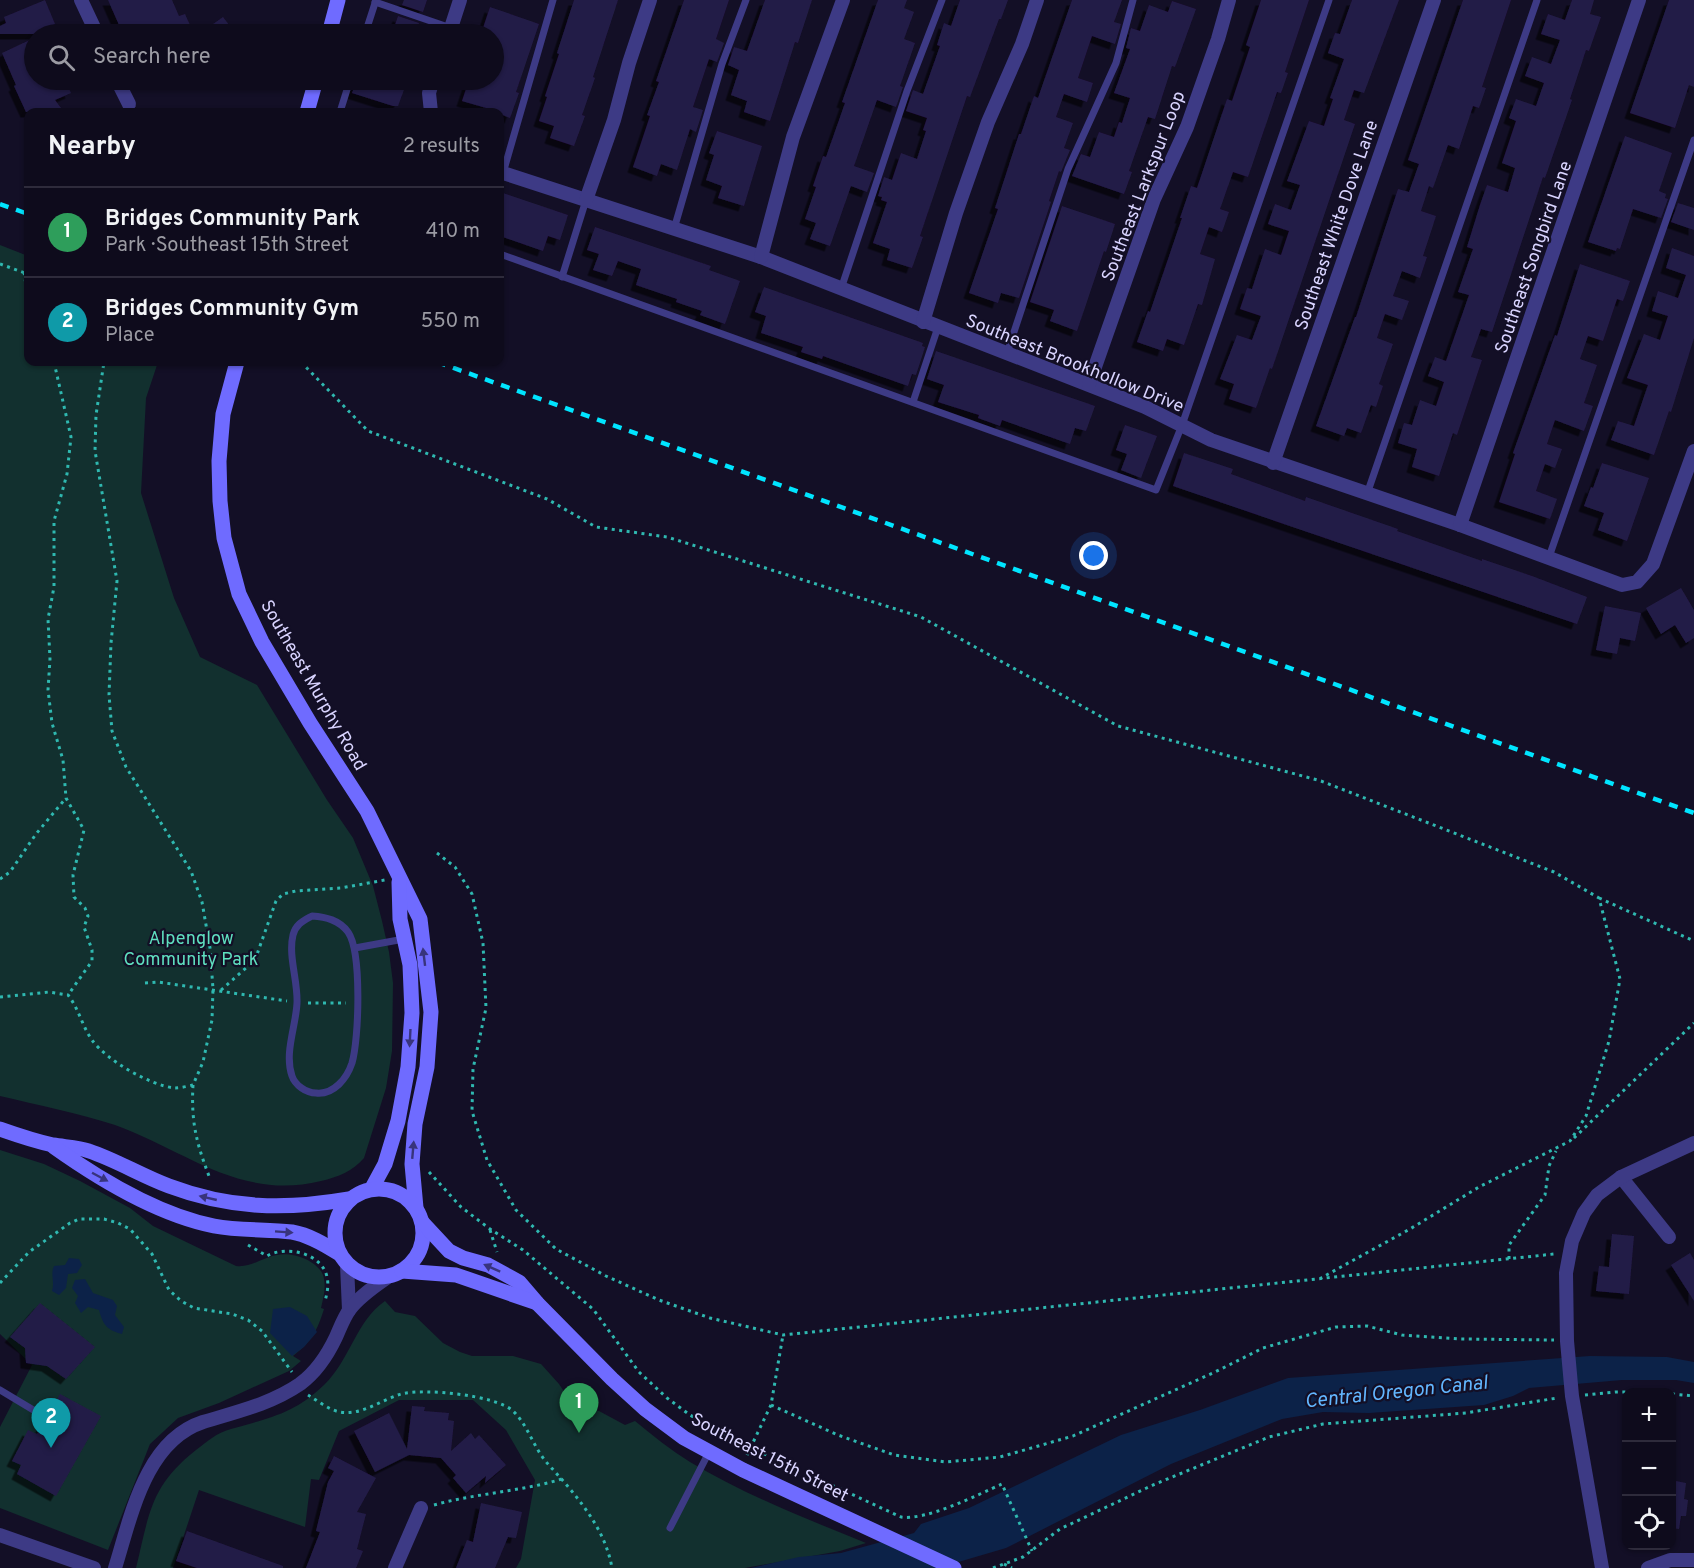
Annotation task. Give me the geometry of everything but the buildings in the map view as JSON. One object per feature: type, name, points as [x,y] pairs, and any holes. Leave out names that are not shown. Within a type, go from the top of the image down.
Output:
[{"type":"main road","points":[[331,24],[338,0]]},
{"type":"main road","points":[[308,108],[313,90]]},
{"type":"main road","name":"Southeast Murphy Road","points":[[235,366],[223,414],[219,461],[224,538],[240,594],[262,642],[367,812],[420,919],[431,1012],[427,1066],[415,1124],[412,1164],[419,1215]]},
{"type":"main road","name":"Southeast Murphy Road","points":[[372,1188],[386,1164],[398,1121],[408,1067],[412,1013],[410,965],[400,919],[399,876]]},
{"type":"main road","points":[[0,1129],[51,1145],[88,1150],[168,1186],[200,1196],[244,1205],[280,1207],[315,1205],[349,1199]]},
{"type":"main road","points":[[51,1145],[82,1167],[177,1216],[213,1226],[306,1236],[343,1258],[359,1273],[373,1277],[395,1274],[412,1262],[420,1250],[423,1236],[419,1215],[408,1199],[385,1188],[372,1188],[349,1199],[340,1210],[334,1224],[334,1239],[343,1258]]},
{"type":"main road","name":"Southeast 15th Street","points":[[419,1215],[449,1251],[488,1266],[519,1282],[537,1304],[645,1409],[684,1438],[740,1468],[954,1568]]},
{"type":"main road","name":"Southeast 15th Street","points":[[395,1274],[456,1275],[537,1304]]},
{"type":"street","points":[[81,0],[92,24]]},
{"type":"street","points":[[452,24],[460,0]]},
{"type":"street","points":[[586,200],[614,120],[629,63],[650,0]]},
{"type":"street","points":[[761,257],[793,137],[843,0]]},
{"type":"street","points":[[923,322],[956,213],[988,122],[1022,44],[1037,0]]},
{"type":"street","name":"Southeast Larkspur Loop","points":[[1089,384],[1154,199],[1187,126],[1218,39],[1229,0]]},
{"type":"street","name":"Southeast White Dove Lane","points":[[1273,463],[1434,0]]},
{"type":"street","name":"Southeast Songbird Lane","points":[[1460,525],[1639,0]]},
{"type":"street","points":[[122,90],[129,104]]},
{"type":"street","points":[[430,108],[431,90]]},
{"type":"street","name":"Southeast Brookhollow Drive","points":[[504,173],[761,257],[923,322],[1089,384],[1145,407],[1211,440],[1460,525],[1622,585],[1637,582],[1653,564],[1693,454]]},
{"type":"street","points":[[1602,1568],[1572,1394],[1566,1273],[1572,1241],[1584,1213],[1597,1195],[1621,1177],[1694,1143]]},
{"type":"street","points":[[1621,1177],[1669,1237]]},
{"type":"street","points":[[343,1258],[349,1310]]},
{"type":"street","points":[[115,1568],[140,1487],[158,1454],[177,1437],[200,1423],[265,1402],[300,1383],[312,1372],[334,1342],[349,1310],[370,1290],[395,1274]]},
{"type":"street","points":[[394,1568],[421,1508]]},
{"type":"street","points":[[0,1535],[94,1568]]},
{"type":"street","points":[[1648,1568],[1670,1560],[1694,1560]]},
{"type":"lane","points":[[504,162],[553,0]]},
{"type":"lane","points":[[674,229],[722,64],[746,0]]},
{"type":"lane","points":[[841,289],[907,91],[942,0]]},
{"type":"lane","points":[[1006,353],[1068,169],[1116,63],[1133,0]]},
{"type":"lane","points":[[504,255],[1156,490],[1182,425],[1329,0]]},
{"type":"lane","points":[[1367,494],[1537,0]]},
{"type":"lane","points":[[368,24],[375,1],[432,24]]},
{"type":"lane","points":[[341,108],[347,90]]},
{"type":"lane","points":[[1549,558],[1694,140]]},
{"type":"lane","points":[[562,277],[586,200]]},
{"type":"lane","points":[[913,402],[938,327]]},
{"type":"lane","points":[[312,916],[325,917],[339,923],[348,932],[355,948],[357,1004],[352,1063],[343,1080],[331,1091],[316,1093],[301,1089],[292,1078],[289,1059],[297,1002],[292,951],[293,934],[299,923],[312,916]]},
{"type":"lane","points":[[355,948],[404,939]]},
{"type":"lane","points":[[0,1390],[40,1414]]},
{"type":"lane","points":[[670,1528],[709,1452]]},
{"type":"path","points":[[0,264],[24,272]]},
{"type":"path","points":[[55,366],[71,437],[67,474],[54,520],[54,587],[48,619],[51,659],[48,690],[52,723],[63,760],[66,798],[84,830],[73,875],[74,897],[85,908],[88,916],[84,927],[92,950],[92,961],[68,995]]},
{"type":"path","points":[[103,366],[96,415],[95,451],[117,581],[109,695],[111,731],[131,775],[191,871],[202,902],[210,948],[213,989],[212,1020],[207,1045],[193,1085],[192,1112],[197,1145],[209,1176]]},
{"type":"path","points":[[305,366],[368,431],[547,499],[596,527],[667,537],[921,616],[1118,726],[1321,781],[1554,872],[1599,898],[1694,941]]},
{"type":"path","points":[[0,879],[10,872],[36,834],[66,798]]},
{"type":"path","points":[[437,853],[455,867],[472,894],[481,933],[486,1008],[473,1069],[472,1112],[487,1160],[516,1210],[556,1249],[648,1295],[710,1318],[783,1335],[1570,1252]]},
{"type":"path","points":[[1570,1142],[1587,1116],[1609,1041],[1620,979],[1599,898]]},
{"type":"path","points":[[145,983],[158,982],[297,1002],[357,1004]]},
{"type":"path","points":[[0,997],[49,992],[68,995],[78,1008],[92,1041],[124,1068],[156,1083],[176,1088],[193,1085]]},
{"type":"path","points":[[1321,1278],[1410,1229],[1479,1187],[1570,1142],[1694,1023]]},
{"type":"path","points":[[1509,1259],[1509,1245],[1545,1195],[1549,1166],[1556,1149]]},
{"type":"path","points":[[427,1163],[430,1174],[461,1207],[523,1250],[593,1309],[629,1360],[650,1383],[690,1415],[750,1448],[886,1511],[911,1519],[927,1515],[1002,1484],[1032,1551]]},
{"type":"path","points":[[0,1283],[29,1252],[79,1218],[118,1223],[130,1229],[152,1254],[169,1290],[181,1301],[194,1308],[232,1314],[248,1320],[262,1331],[308,1395],[325,1406],[340,1412],[353,1413],[400,1394],[418,1391],[496,1402],[512,1410],[546,1462],[562,1479],[602,1532],[610,1552],[612,1568]]},
{"type":"path","points":[[267,1256],[273,1252],[286,1250],[315,1260],[327,1277],[325,1301]]},
{"type":"path","points":[[771,1405],[838,1435],[894,1455],[946,1462],[1000,1457],[1073,1436],[1263,1348],[1336,1327],[1367,1326],[1402,1335],[1569,1345]]},
{"type":"path","points":[[740,1468],[771,1405],[783,1335]]},
{"type":"path","points":[[993,1568],[1023,1557],[1060,1529],[1143,1490],[1269,1437],[1323,1424],[1466,1413],[1572,1394],[1622,1392]]},
{"type":"path","points":[[1676,1394],[1694,1396]]},
{"type":"path","points":[[421,1508],[461,1497],[532,1488],[562,1479]]},
{"type":"path","points":[[1004,1564],[1012,1568]]},
{"type":"green space","name":"Alpenglow Community Park","points":[[0,245],[24,254],[24,366],[157,366],[146,398],[141,493],[174,598],[200,657],[257,685],[327,800],[353,838],[373,886],[389,952],[393,983],[392,1051],[386,1088],[364,1158],[350,1170],[333,1178],[292,1185],[264,1184],[239,1179],[115,1125],[0,1096]]},
{"type":"green space","points":[[0,1150],[44,1164],[80,1181],[130,1208],[153,1226],[236,1266],[247,1265],[277,1255],[298,1256],[318,1268],[324,1279],[321,1308],[324,1309],[319,1324],[305,1345],[293,1356],[301,1361],[289,1371],[219,1403],[178,1418],[150,1444],[108,1550],[0,1508],[0,1427],[32,1365],[0,1334]]},
{"type":"green space","points":[[385,1301],[395,1312],[415,1316],[443,1343],[460,1352],[472,1356],[513,1356],[541,1364],[559,1384],[573,1405],[599,1411],[625,1425],[635,1421],[676,1453],[711,1474],[776,1506],[866,1543],[840,1551],[745,1568],[516,1568],[521,1559],[535,1480],[506,1430],[473,1400],[399,1400],[339,1431],[319,1480],[311,1479],[305,1527],[199,1490],[173,1568],[136,1568],[144,1532],[160,1489],[181,1463],[208,1440],[221,1433],[280,1414],[313,1395],[333,1375],[367,1319]]},
{"type":"water","points":[[69,1258],[79,1259],[82,1265],[77,1273],[68,1274],[66,1288],[59,1295],[52,1291],[53,1269],[54,1266],[65,1265]]},
{"type":"water","points":[[85,1279],[93,1293],[113,1300],[117,1306],[115,1315],[124,1327],[122,1334],[106,1326],[99,1310],[88,1307],[81,1313],[75,1303],[78,1296],[72,1288],[75,1280]]},
{"type":"water","points":[[290,1307],[307,1316],[317,1332],[304,1347],[292,1356],[270,1333],[273,1309]]},
{"type":"water","name":"Central Oregon Canal","points":[[1590,1356],[1667,1357],[1694,1362],[1694,1383],[1676,1380],[1622,1380],[1529,1388],[1513,1396],[1484,1405],[1369,1413],[1323,1412],[1282,1419],[1171,1464],[1006,1548],[938,1568],[751,1568],[799,1557],[841,1553],[914,1533],[921,1524],[969,1508],[1121,1435],[1200,1410],[1288,1378]]},
{"type":"railway","points":[[0,204],[24,213]]},
{"type":"railway","points":[[448,366],[1694,813]]},
{"type":"place","name":"Bridges Community Park","points":[[579,1433]]},
{"type":"place","name":"Bridges Community Gym","points":[[51,1448]]}]
